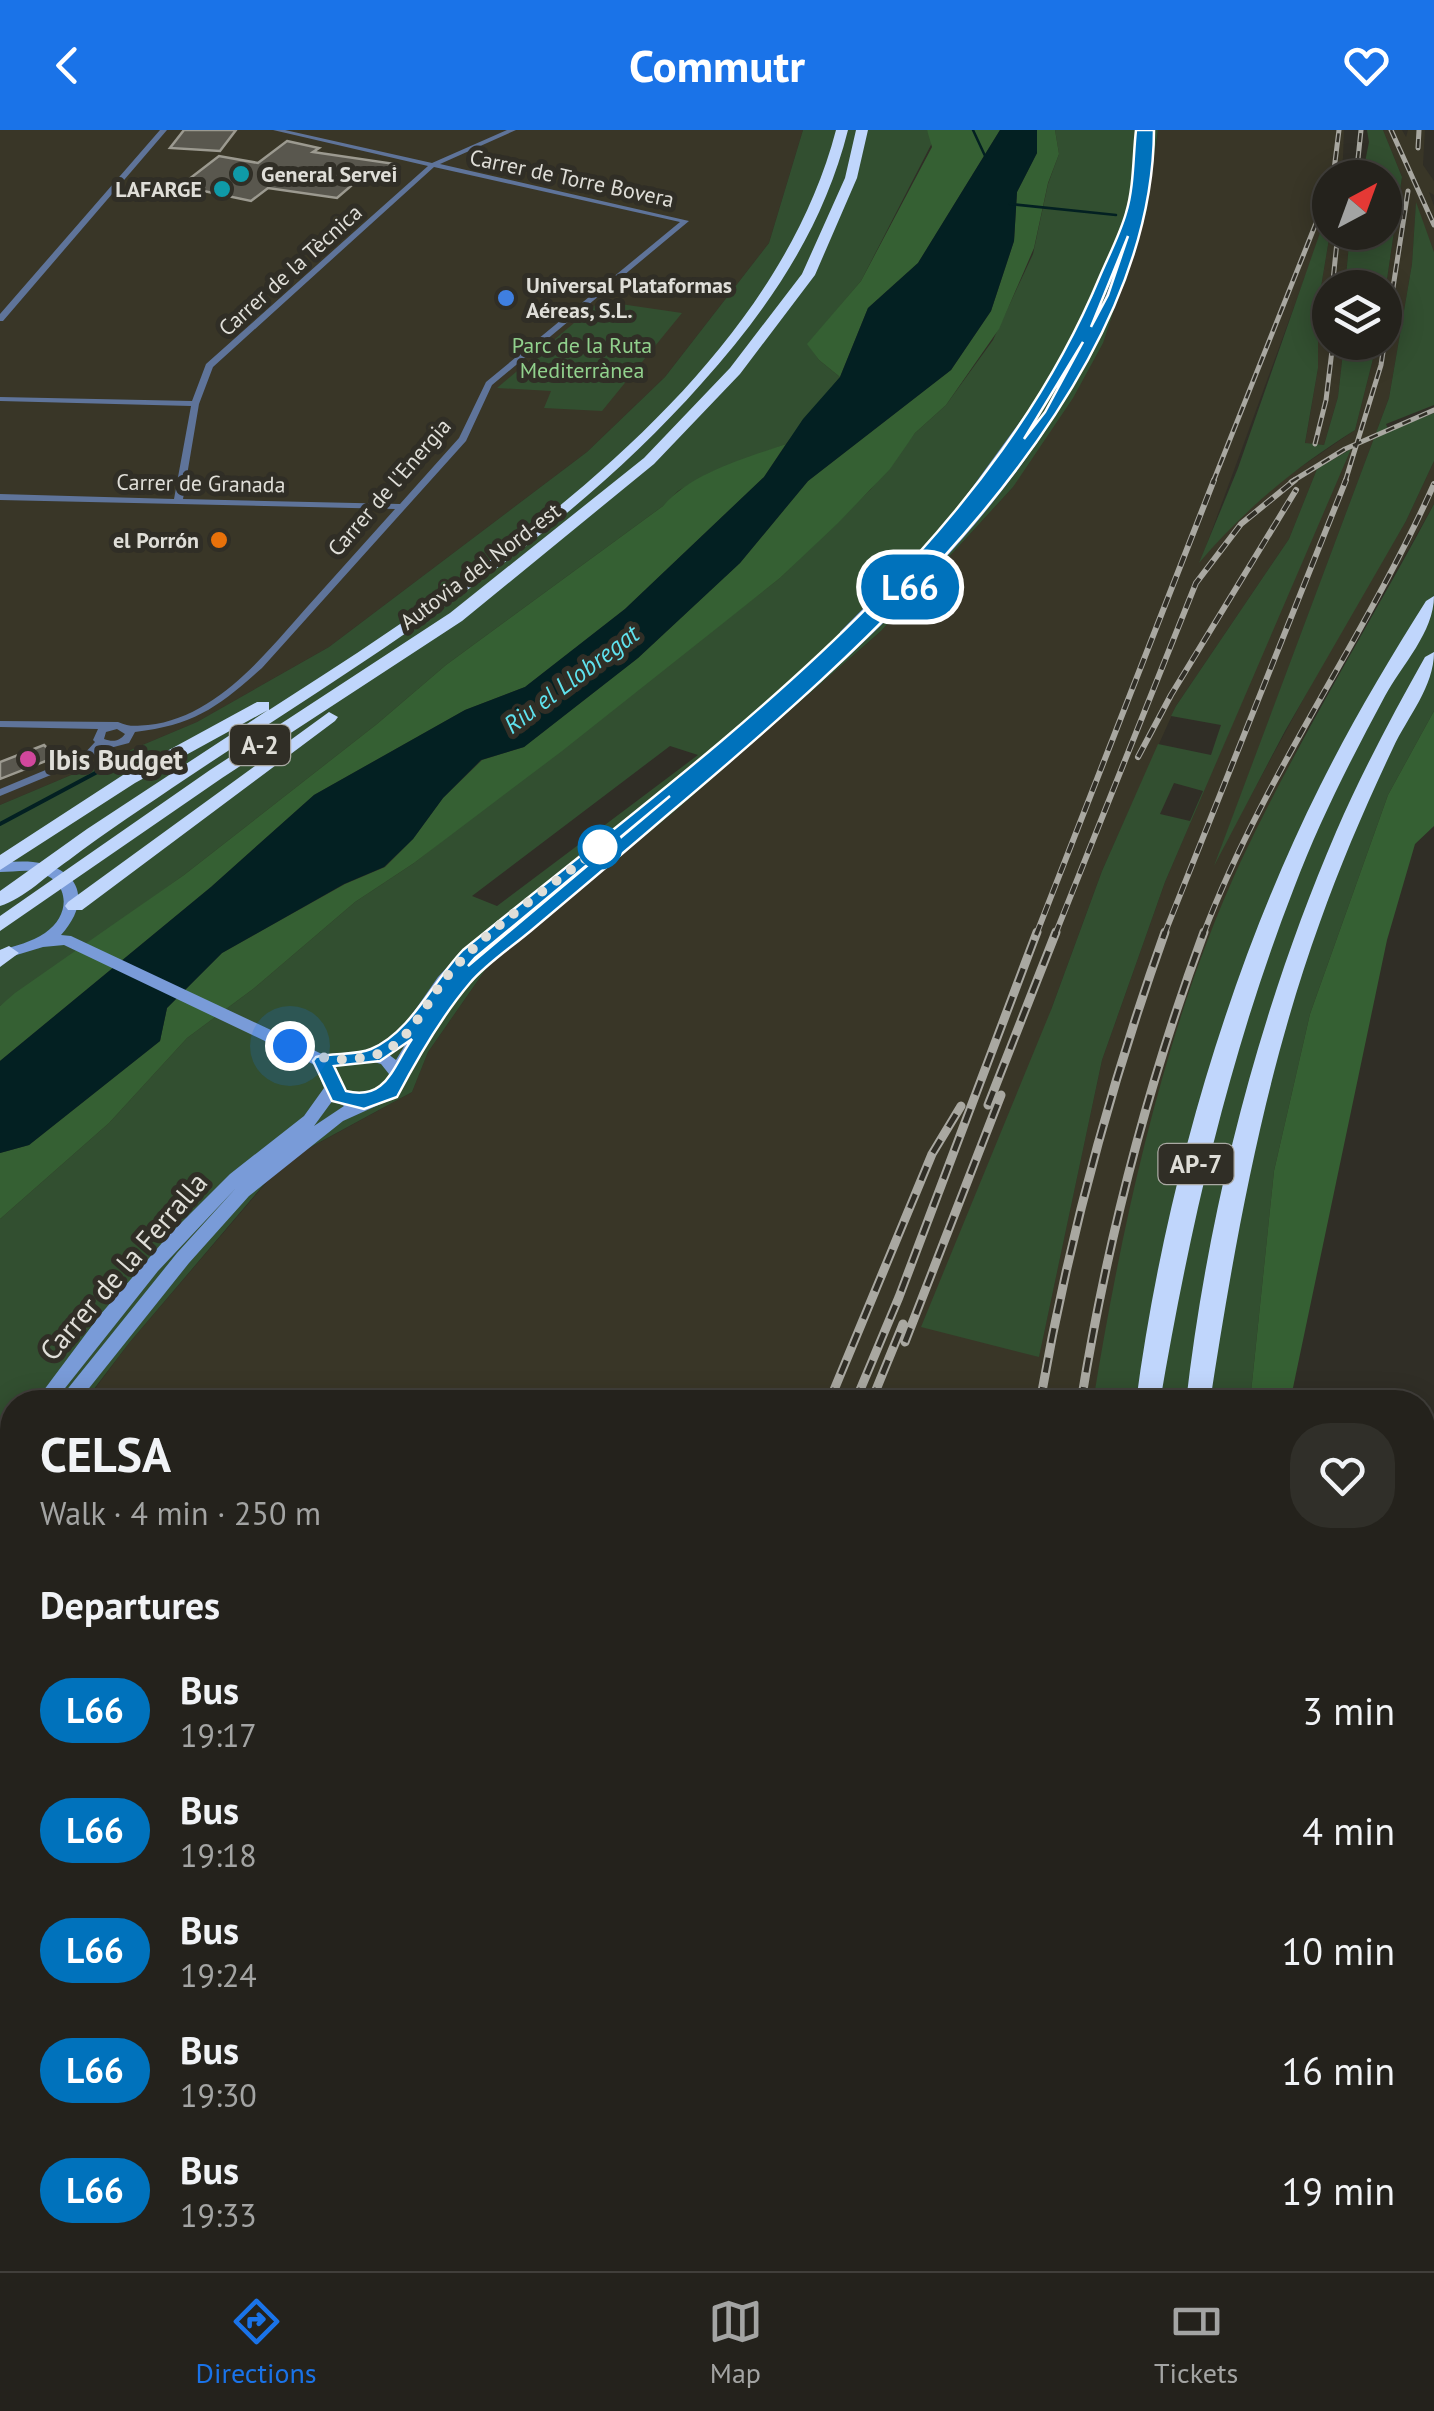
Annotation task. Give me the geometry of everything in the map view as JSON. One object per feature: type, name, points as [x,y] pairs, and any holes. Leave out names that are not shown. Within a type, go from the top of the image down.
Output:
[{"type":"highway","name":"Autovia del Nord-est","points":[[0,900],[66,850],[390,638],[560,516],[626,456],[700,381],[792,260],[834,169],[842,130]]},
{"type":"highway","name":"Autovia del Nord-est","points":[[0,924],[200,784],[456,618],[649,461],[744,360],[808,275],[852,178],[862,130]]},
{"type":"highway","name":"AP-7","points":[[1150,1390],[1203,1134],[1260,950],[1330,782],[1375,696],[1434,601]]},
{"type":"highway","points":[[74,900],[384,676],[456,618]]},
{"type":"highway","points":[[6,866],[130,780],[390,638]]},
{"type":"highway","name":"AP-7","points":[[1200,1390],[1236,1188],[1310,924],[1352,815],[1434,657]]},
{"type":"street","points":[[0,319],[164,130]]},
{"type":"street","name":"Carrer de Torre Bovera","points":[[276,130],[685,221]]},
{"type":"street","name":"Carrer de la Tècnica","points":[[178,500],[195,404],[209,366],[432,165],[513,130]]},
{"type":"street","points":[[374,1056],[408,1033],[444,981],[469,954],[756,718],[830,650],[938,540],[1013,447],[1083,332],[1132,211],[1141,130]]},
{"type":"street","points":[[322,1061],[344,1099],[364,1102],[390,1093],[398,1073],[464,978],[778,715],[899,599],[1002,481],[1051,413],[1114,295],[1133,237],[1149,160],[1149,130]]},
{"type":"street","name":"Carrer de l'Energia","points":[[99,739],[146,736],[157,726],[187,718],[231,690],[259,666],[462,439],[490,384],[685,221]]},
{"type":"street","points":[[0,399],[195,404]]},
{"type":"street","name":"Carrer de Granada","points":[[0,497],[402,507]]},
{"type":"street","points":[[0,724],[112,726],[127,736]]},
{"type":"street","points":[[75,726],[99,739]]},
{"type":"street","points":[[0,793],[88,756],[112,726]]},
{"type":"street","points":[[3,956],[65,932],[74,900],[59,876],[6,866]]},
{"type":"street","points":[[65,932],[322,1061],[374,1056],[387,1060],[398,1073]]},
{"type":"street","points":[[332,1084],[339,1067],[355,1058]]},
{"type":"street","name":"Carrer de la Ferralla","points":[[54,1390],[148,1271],[204,1210],[239,1175],[307,1127],[322,1110],[332,1084]]},
{"type":"street","name":"Carrer de la Ferralla","points":[[77,1390],[171,1272],[243,1192],[336,1118],[364,1102]]},
{"type":"shaded area","points":[[0,130],[803,130],[769,243],[665,377],[587,452],[329,647],[197,722],[0,805]]},
{"type":"shaded area","points":[[1158,130],[1344,130],[1342,160],[1312,160],[1315,250],[1201,560],[1239,516],[1276,484],[1355,430],[1373,360],[1396,360],[1389,398],[1219,854],[1348,617],[1406,521],[1434,461],[1434,504],[1316,712],[1239,866],[1188,998],[1148,1135],[1095,1390],[94,1390],[129,1343],[284,1162],[412,1092],[428,1052],[490,963],[674,812],[881,631],[1013,487],[1156,149]],"holes":[[[1349,450],[1165,882],[1102,1060],[1039,1356],[1051,1010],[1102,871],[1176,706],[1289,539],[1317,469]]]},
{"type":"shaded area","points":[[1383,130],[1402,130],[1406,137],[1408,130],[1425,130],[1423,165],[1434,181],[1434,195],[1429,192],[1434,206],[1434,252],[1416,205],[1412,264],[1402,322],[1402,270],[1388,270],[1391,250],[1402,250],[1402,160],[1395,160]]},
{"type":"shaded area","points":[[1327,250],[1348,250],[1347,270],[1324,270]]},
{"type":"shaded area","points":[[1318,360],[1342,360],[1338,397],[1324,445],[1305,444]]},
{"type":"green space","points":[[803,130],[927,130],[933,141],[861,281],[808,344],[819,360],[840,377],[786,444],[709,473],[678,491],[446,665],[184,875],[0,1006],[0,805],[197,722],[329,647],[587,452],[665,377],[769,243]]},
{"type":"green space","points":[[927,130],[1000,130],[918,263],[868,308],[840,377],[807,344],[861,281],[932,147]]},
{"type":"green space","points":[[1037,130],[1055,130],[1059,154],[1048,183],[1034,248],[999,329],[946,405],[915,433],[890,469],[780,578],[562,751],[414,863],[355,902],[253,989],[187,1038],[109,1123],[0,1219],[0,1153],[29,1145],[160,1041],[167,1008],[222,953],[345,884],[385,867],[413,839],[443,798],[482,760],[524,747],[638,658],[740,563],[808,481],[951,370],[991,311],[1014,241],[1017,192],[1037,153]]},
{"type":"green space","points":[[1055,130],[1158,130],[1146,213],[1103,343],[1073,398],[1013,487],[881,631],[674,812],[490,963],[428,1052],[412,1092],[283,1162],[93,1390],[0,1390],[0,1219],[109,1123],[187,1038],[253,989],[355,902],[414,863],[780,578],[871,489],[915,433],[946,405],[993,340],[1033,254],[1048,184],[1059,154]],"holes":[[[670,746],[698,755],[497,906],[472,896]]]},
{"type":"green space","points":[[1367,130],[1383,130],[1395,160],[1365,160]]},
{"type":"green space","points":[[1416,202],[1434,252],[1434,405],[1386,424],[1389,431],[1434,413],[1434,461],[1406,521],[1285,731],[1214,866],[1389,398],[1396,360],[1402,360],[1402,322],[1412,264]]},
{"type":"green space","points":[[1314,250],[1327,250],[1324,270],[1312,270],[1312,360],[1318,360],[1318,368],[1305,443],[1324,445],[1338,397],[1342,360],[1373,360],[1355,430],[1271,490],[1199,563],[1238,468]]},
{"type":"green space","points":[[1348,250],[1391,250],[1388,270],[1347,270]]},
{"type":"green space","name":"Parc de la Ruta Mediterrànea","points":[[600,301],[682,313],[602,411],[544,408],[551,391],[497,388]]},
{"type":"green space","points":[[786,444],[764,477],[625,609],[525,687],[465,710],[314,795],[211,887],[0,1061],[0,1006],[15,993],[184,875],[446,665],[689,484]]},
{"type":"green space","points":[[1351,449],[1165,882],[1102,1060],[1039,1357],[921,1327],[1051,1010],[1102,871],[1158,744],[1211,755],[1221,725],[1171,716],[1289,539],[1317,469]],"holes":[[[1174,783],[1203,791],[1190,821],[1160,814]]]},
{"type":"green space","points":[[1434,504],[1434,711],[1388,795],[1310,1014],[1274,1171],[1251,1390],[1095,1390],[1132,1197],[1168,1059],[1213,926],[1286,772]]},
{"type":"green space","points":[[1434,711],[1434,826],[1415,844],[1387,940],[1293,1390],[1251,1390],[1274,1171],[1310,1014],[1388,795]]},
{"type":"water","name":"Riu el Llobregat","points":[[1000,130],[1037,130],[1037,153],[1017,192],[1014,241],[991,311],[951,370],[808,481],[740,563],[638,658],[524,747],[481,760],[384,867],[344,884],[222,953],[167,1008],[160,1041],[29,1145],[0,1153],[0,1061],[211,887],[314,795],[465,710],[525,687],[625,609],[764,477],[803,419],[840,377],[868,308],[918,263]]},
{"type":"building","points":[[184,130],[236,130],[220,151],[170,148]]},
{"type":"building","points":[[287,141],[319,148],[313,152],[395,164],[375,182],[359,179],[337,198],[268,188],[251,201],[180,186],[219,156],[258,163]]},
{"type":"building","name":"Ibis Budget","points":[[44,745],[56,757],[0,779],[0,762]]},
{"type":"waterway","points":[[973,130],[986,158]]},
{"type":"waterway","points":[[1010,204],[1116,215]]},
{"type":"waterway","points":[[0,824],[129,755]]},
{"type":"railway","points":[[1335,160],[1339,130]]},
{"type":"railway","points":[[1358,160],[1361,130]]},
{"type":"railway","points":[[1391,130],[1434,225]]},
{"type":"railway","points":[[1418,148],[1419,130]]},
{"type":"railway","points":[[1357,444],[1381,365],[1408,191]]},
{"type":"railway","points":[[1213,482],[1312,233]]},
{"type":"railway","points":[[1334,270],[1336,250]]},
{"type":"railway","points":[[1315,444],[1331,360]]},
{"type":"railway","points":[[1357,444],[1434,410]]},
{"type":"railway","points":[[1291,482],[1357,444]]},
{"type":"railway","points":[[1345,482],[1357,444]]},
{"type":"railway","points":[[1036,935],[1214,480]]},
{"type":"railway","points":[[1055,935],[1196,583],[1241,524],[1295,480]]},
{"type":"railway","points":[[1164,935],[1346,480]]},
{"type":"railway","points":[[1203,935],[1255,819],[1377,598],[1434,484]]},
{"type":"railway","points":[[1138,757],[1171,695],[1296,490]]},
{"type":"railway","points":[[860,1390],[1037,932]]},
{"type":"railway","points":[[988,1105],[1056,932]]},
{"type":"railway","points":[[1042,1390],[1092,1165],[1165,932]]},
{"type":"railway","points":[[1083,1390],[1131,1164],[1164,1048],[1204,932]]},
{"type":"railway","points":[[905,1342],[1001,1095]]},
{"type":"railway","points":[[834,1390],[932,1154],[961,1106]]},
{"type":"railway","points":[[876,1390],[903,1324]]},
{"type":"bus line","name":"L66","points":[[1141,130],[1132,211],[1083,332],[1013,447],[938,540],[830,650],[756,718],[469,954],[444,981],[408,1033],[374,1056],[322,1061],[339,1096],[364,1102],[390,1093],[398,1073],[464,978],[778,715],[899,599],[1002,481],[1051,413],[1114,295],[1133,237],[1149,160],[1149,130]]},
{"type":"place","name":"General Servei","points":[[241,174]]},
{"type":"place","name":"LAFARGE","points":[[222,189]]},
{"type":"place","name":"Universal Plataformas Aéreas, S.L.","points":[[506,298]]},
{"type":"place","name":"el Porrón","points":[[219,540]]},
{"type":"place","name":"Ibis Budget","points":[[28,759]]},
{"type":"route","points":[[290,1046],[322,1061],[374,1056],[408,1033],[444,981],[469,954],[603,845],[600,847]]}]
